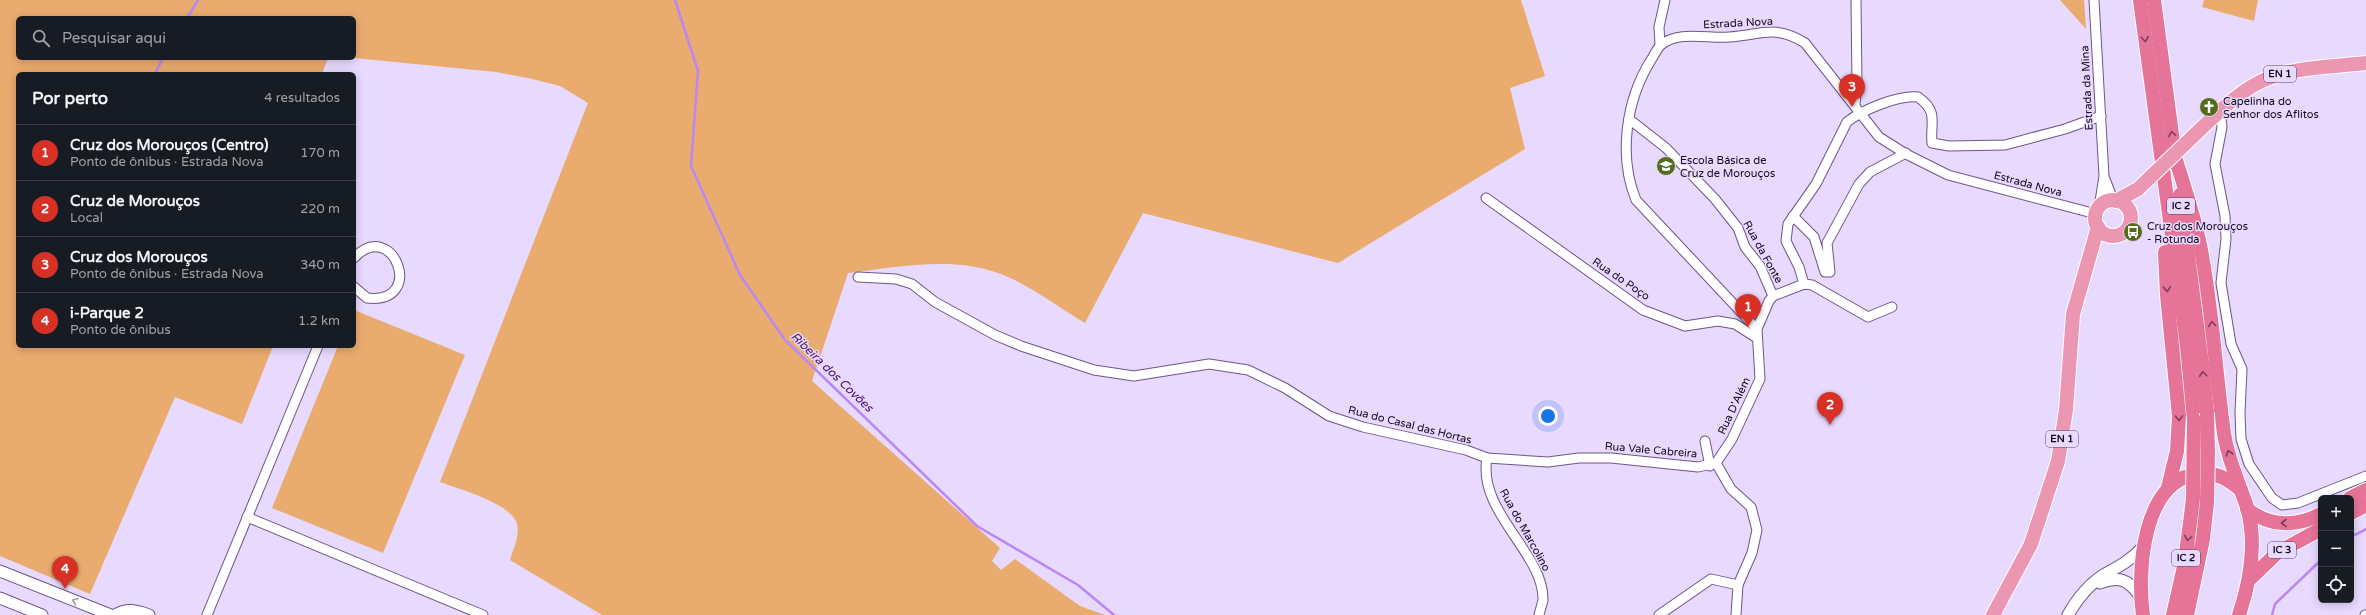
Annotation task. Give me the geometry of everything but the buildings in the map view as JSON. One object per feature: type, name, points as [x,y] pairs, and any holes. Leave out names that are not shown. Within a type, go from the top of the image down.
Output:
[{"type":"highway","name":"IC 2","points":[[2140,0],[2191,376],[2194,420],[2193,499],[2185,562],[2173,615]]},
{"type":"highway","name":"IC 2","points":[[2154,0],[2203,371],[2206,413],[2208,451],[2207,502],[2203,539],[2187,615]]},
{"type":"highway","points":[[2176,160],[2191,206],[2200,246],[2217,360],[2224,434],[2247,509],[2251,546],[2249,580],[2240,615]]},
{"type":"highway","points":[[2143,615],[2140,596],[2143,548],[2153,514],[2168,488],[2177,451],[2179,416],[2167,295],[2164,180]]},
{"type":"highway","points":[[2168,488],[2182,477],[2202,473],[2224,477],[2241,490]]},
{"type":"highway","points":[[2354,496],[2366,490]]},
{"type":"highway","points":[[2354,511],[2366,505]]},
{"type":"highway","points":[[2247,509],[2267,522],[2279,524],[2302,521],[2318,515]]},
{"type":"highway","name":"IC 3","points":[[2249,580],[2277,553],[2318,531]]},
{"type":"main road","name":"EN 1","points":[[1993,615],[2031,544],[2058,460],[2066,410],[2072,320],[2079,290],[2092,252],[2097,216],[2108,201],[2115,201],[2138,189],[2220,111],[2256,83],[2273,76],[2366,62]]},
{"type":"main road","name":"EN 1","points":[[2092,252],[2110,236],[2121,234],[2129,226],[2131,220],[2128,209],[2138,189]]},
{"type":"main road","points":[[2115,201],[2128,209]]},
{"type":"main road","points":[[2097,216],[2101,232],[2110,236]]},
{"type":"street","points":[[1665,0],[1659,27],[1660,45],[1644,71],[1629,119],[1626,150],[1629,183],[1636,200],[1757,334],[1773,296],[1804,284],[1812,285],[1868,317],[1892,307]]},
{"type":"street","points":[[1856,0],[1858,108]]},
{"type":"street","name":"Estrada da Mina","points":[[2094,0],[2104,176],[2097,216]]},
{"type":"street","name":"Estrada Nova","points":[[1660,45],[1678,37],[1729,37],[1769,31],[1790,34],[1805,42],[1858,108],[1879,137],[1948,175],[2097,216]]},
{"type":"street","points":[[1804,284],[1799,268],[1786,241],[1788,224],[1816,184],[1846,122],[1858,108],[1898,99],[1918,97],[1925,102],[1932,112],[1934,121],[1932,143],[1949,146],[2005,145],[2065,129],[2101,116]]},
{"type":"street","points":[[2220,111],[2222,127],[2215,164],[2225,216],[2226,239],[2221,283],[2231,344],[2242,369],[2240,413],[2241,439],[2249,464],[2272,498],[2282,505],[2298,503],[2366,476]]},
{"type":"street","name":"Rua da Fonte","points":[[1629,119],[1666,148],[1715,199],[1738,228],[1745,246],[1760,266],[1773,296]]},
{"type":"street","points":[[1793,216],[1814,237],[1825,272],[1830,272],[1828,243],[1859,184],[1870,172],[1906,153]]},
{"type":"street","name":"Estrada da Mina","points":[[2104,176],[2115,201]]},
{"type":"street","name":"Rua do Poço","points":[[1486,198],[1643,310],[1685,326],[1718,321],[1735,324],[1757,334]]},
{"type":"street","points":[[356,256],[367,248],[376,247],[389,251],[400,265],[399,283],[392,292],[385,297],[356,297]]},
{"type":"street","name":"Rua do Casal das Hortas","points":[[858,277],[896,279],[912,284],[935,302],[995,335],[1021,346],[1094,370],[1134,376],[1209,364],[1248,370],[1285,388],[1329,416],[1363,427],[1466,450],[1487,458]]},
{"type":"street","points":[[356,289],[367,298]]},
{"type":"street","name":"Rua D'Além","points":[[1713,464],[1732,439],[1760,379],[1760,358],[1757,334]]},
{"type":"street","points":[[206,614],[317,348]]},
{"type":"street","points":[[1705,441],[1713,464],[1731,488],[1751,507],[1757,530],[1752,553],[1738,585],[1736,615]]},
{"type":"street","name":"Rua Vale Cabreira","points":[[1487,458],[1548,462],[1580,458],[1611,458],[1674,466],[1713,464]]},
{"type":"street","name":"Rua do Marcolino","points":[[1487,458],[1485,471],[1489,490],[1505,522],[1540,579],[1543,600],[1539,615]]},
{"type":"street","points":[[247,518],[483,615]]},
{"type":"street","points":[[2068,615],[2078,599],[2092,586],[2105,575],[2130,560],[2143,548]]},
{"type":"street","points":[[0,571],[111,615]]},
{"type":"street","points":[[2092,586],[2118,578],[2132,585],[2140,596]]},
{"type":"street","points":[[1659,615],[1711,579],[1738,585]]},
{"type":"street","points":[[0,598],[42,615]]},
{"type":"street","points":[[115,615],[122,611],[135,610],[149,615]]},
{"type":"shaded area","points":[[0,0],[1521,0],[1545,76],[1510,88],[1525,149],[1338,263],[1143,213],[1085,323],[1009,277],[980,268],[962,265],[924,264],[848,273],[812,381],[1000,548],[992,561],[1001,570],[1015,559],[1080,606],[1105,615],[602,615],[510,560],[518,533],[517,524],[513,516],[495,503],[440,482],[588,103],[560,86],[528,78],[496,72],[356,58],[356,16],[16,16],[16,60],[327,60],[323,72],[16,72],[16,348],[272,348],[242,424],[175,397],[90,594],[0,556]]},
{"type":"shaded area","points":[[2060,0],[2084,0],[2086,29]]},
{"type":"shaded area","points":[[2204,0],[2258,0],[2254,21],[2202,7]]},
{"type":"shaded area","points":[[356,311],[465,355],[383,553],[272,508],[337,348],[356,348]]},
{"type":"waterway","points":[[188,16],[198,0]]},
{"type":"waterway","name":"Ribeira dos Covões","points":[[675,0],[698,71],[691,166],[740,275],[785,340],[977,526],[1078,585],[1114,615]]},
{"type":"waterway","points":[[156,72],[162,60]]},
{"type":"waterway","points":[[2354,535],[2366,529]]},
{"type":"waterway","points":[[2272,615],[2275,604],[2318,563]]},
{"type":"place","name":"Cruz dos Morouços","points":[[1852,107]]},
{"type":"place","name":"Capelinha do Senhor dos Aflitos","points":[[2209,107]]},
{"type":"place","name":"Escola Básica de Cruz de Morouços","points":[[1666,166]]},
{"type":"place","name":"Cruz dos Morouços - Rotunda","points":[[2133,232]]},
{"type":"place","name":"Cruz dos Morouços (Centro)","points":[[1748,327]]},
{"type":"place","name":"Cruz de Morouços","points":[[1830,425]]},
{"type":"place","name":"i-Parque 2","points":[[65,589]]}]
